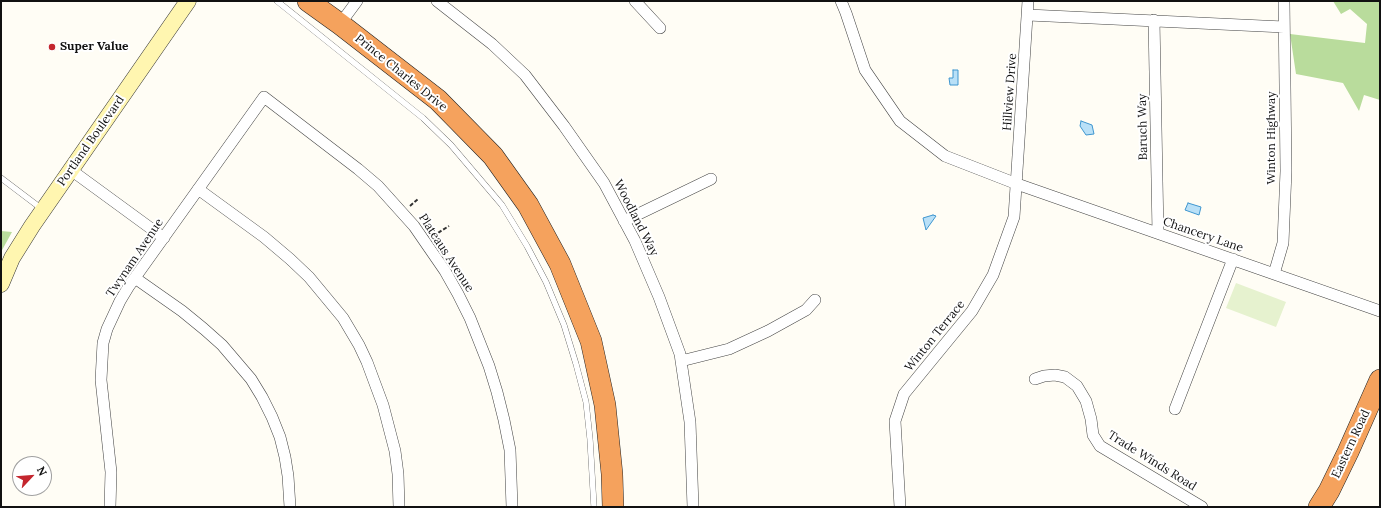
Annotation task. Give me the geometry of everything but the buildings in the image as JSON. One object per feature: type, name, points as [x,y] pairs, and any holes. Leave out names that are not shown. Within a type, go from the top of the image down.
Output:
[{"type":"highway","name":"Prince Charles Drive","points":[[308,1],[438,100],[493,156],[528,205],[560,264],[591,341],[605,404],[612,474],[613,507]]},
{"type":"highway","name":"Eastern Road","points":[[1319,507],[1345,459],[1380,380]]},
{"type":"street","name":"Portland Boulevard","points":[[1,284],[12,258],[43,210],[188,1]]},
{"type":"street","points":[[340,24],[356,1]]},
{"type":"street","name":"Woodland Way","points":[[436,1],[492,44],[525,75],[564,126],[604,183],[635,241],[659,296],[680,354],[690,422],[693,507]]},
{"type":"street","points":[[635,1],[660,28]]},
{"type":"street","name":"Chancery Lane","points":[[841,1],[865,70],[900,121],[945,156],[1017,184],[1380,310]]},
{"type":"street","name":"Hillview Drive","points":[[1017,184],[1028,1]]},
{"type":"street","name":"Winton Highway","points":[[1274,274],[1283,243],[1284,227],[1286,171],[1284,1]]},
{"type":"street","points":[[1028,15],[1284,27]]},
{"type":"street","name":"Baruch Way","points":[[1154,20],[1158,233]]},
{"type":"street","name":"Twynam Avenue","points":[[110,507],[110,472],[103,403],[101,361],[103,343],[113,315],[135,278],[264,97]]},
{"type":"street","name":"Plateaus Avenue","points":[[264,97],[358,168],[396,204],[425,242],[458,294],[470,318],[489,366],[504,420],[510,450],[512,507]]},
{"type":"street","points":[[71,170],[164,238]]},
{"type":"street","points":[[624,221],[711,179]]},
{"type":"street","name":"Winton Terrace","points":[[900,507],[895,421],[904,394],[972,312],[993,275],[1014,217],[1017,184]]},
{"type":"street","points":[[198,189],[264,237],[290,259],[309,277],[343,318],[367,362],[383,405],[395,451],[400,507]]},
{"type":"street","points":[[1174,409],[1233,259]]},
{"type":"street","points":[[135,278],[182,311],[204,329],[237,361],[250,379],[265,404],[280,437],[288,476],[290,507]]},
{"type":"street","points":[[681,361],[728,349],[768,331],[806,310],[815,300]]},
{"type":"street","name":"Trade Winds Road","points":[[1035,379],[1055,374],[1065,377],[1077,386],[1086,401],[1091,419],[1093,435],[1100,446],[1202,507]]},
{"type":"lane","points":[[277,1],[423,118],[451,145],[502,205],[528,246],[546,282],[564,325],[586,402],[594,507]]},
{"type":"lane","points":[[1,178],[43,210]]},
{"type":"path","points":[[425,242],[449,226]]},
{"type":"green space","points":[[1333,1],[1380,1],[1380,100],[1364,95],[1359,111],[1343,83],[1296,74],[1290,34],[1365,43],[1367,24],[1350,9],[1341,14]]},
{"type":"green space","points":[[1,231],[12,232],[1,252]]},
{"type":"green space","points":[[1236,283],[1286,302],[1276,327],[1226,308]]},
{"type":"water","points":[[953,70],[958,70],[958,85],[950,85],[949,78],[953,78]]},
{"type":"water","points":[[1081,121],[1092,125],[1094,134],[1086,135],[1080,126]]},
{"type":"water","points":[[1188,203],[1201,207],[1199,215],[1185,210]]},
{"type":"water","points":[[933,215],[936,216],[926,230],[923,218]]},
{"type":"place","name":"Super Value","points":[[52,47]]}]
